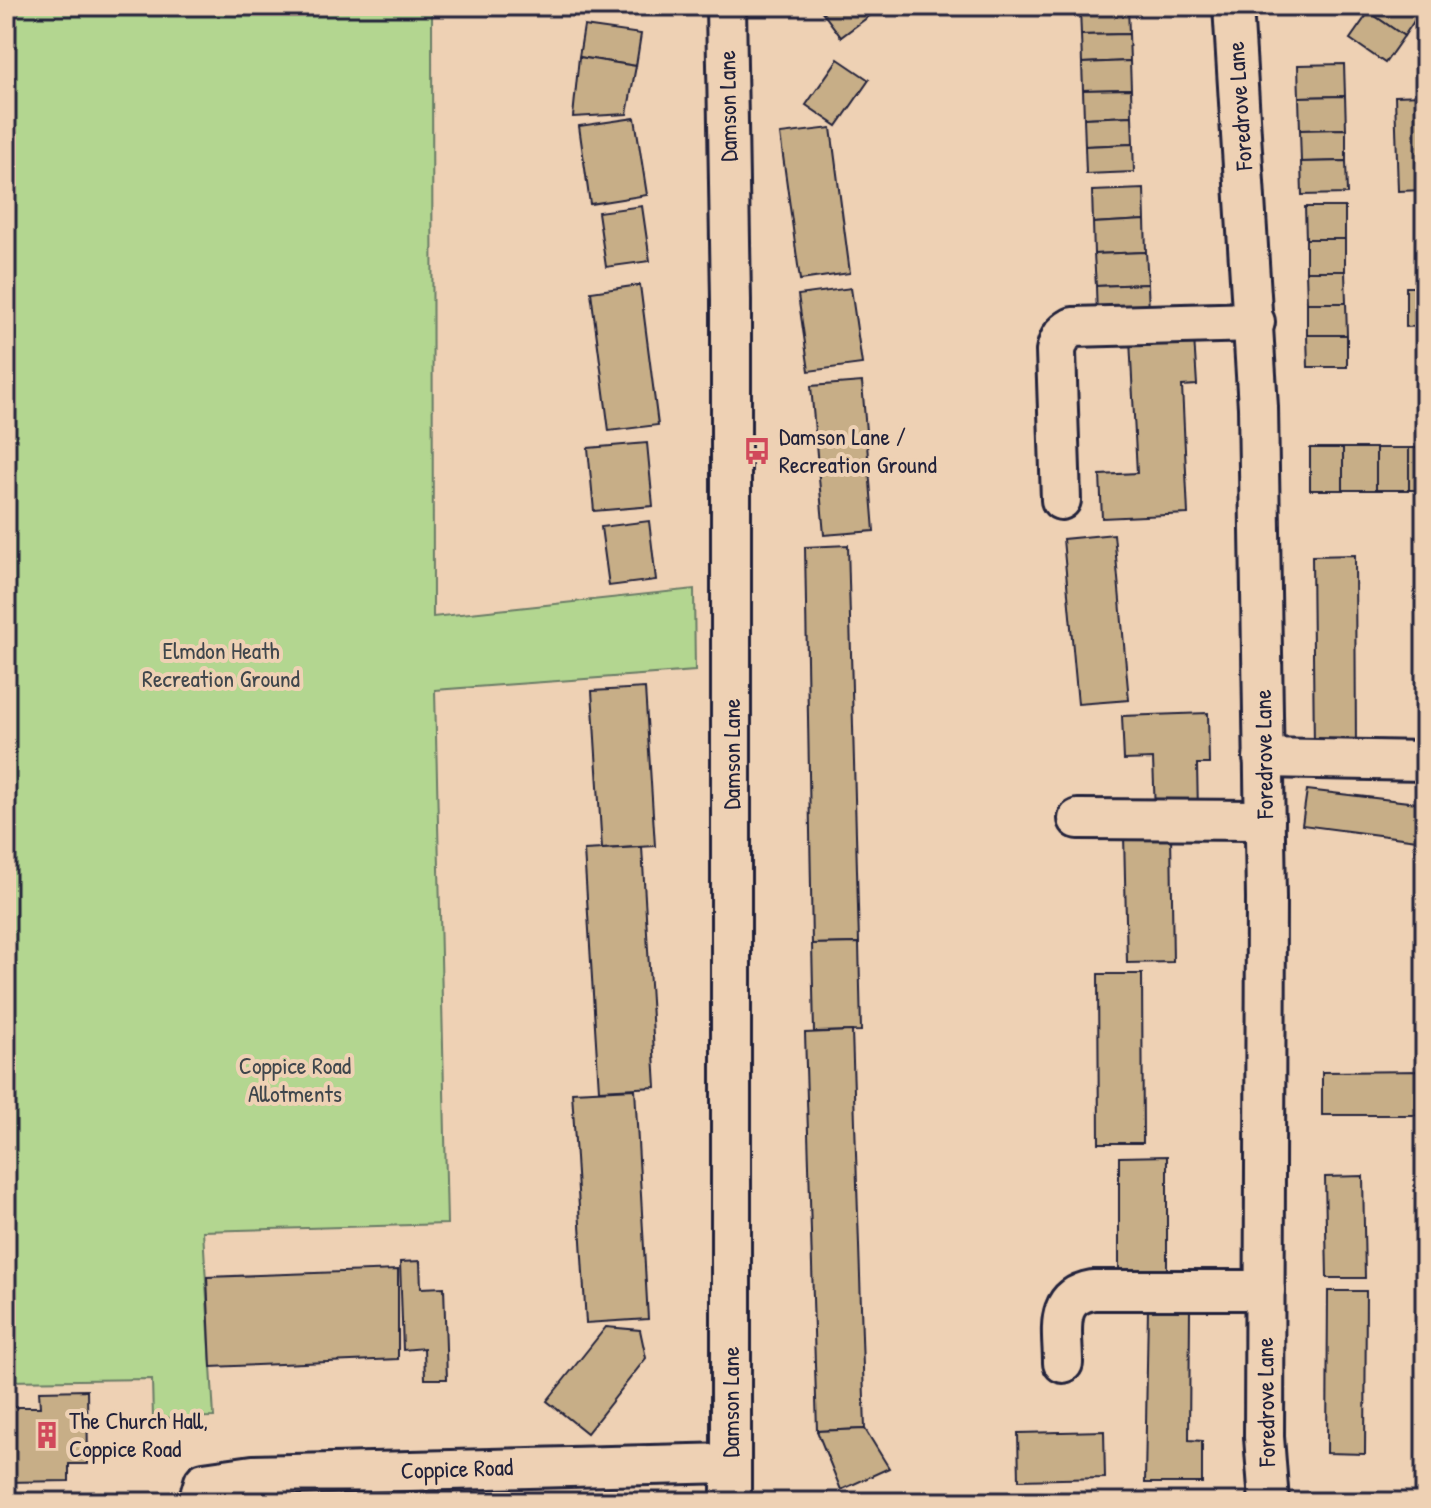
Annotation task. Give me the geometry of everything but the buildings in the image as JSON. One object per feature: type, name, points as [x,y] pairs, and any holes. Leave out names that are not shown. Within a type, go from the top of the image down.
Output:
[{"type":"street","name":"Damson Lane","points":[[726,6],[731,315],[731,1502]]},
{"type":"street","name":"Foredrove Lane","points":[[1233,6],[1255,322],[1265,820],[1264,1437],[1269,1502]]},
{"type":"street","points":[[1061,500],[1056,351],[1065,331],[1073,327],[1255,322]]},
{"type":"street","points":[[1263,758],[1425,761]]},
{"type":"street","points":[[1078,819],[1265,820]]},
{"type":"street","points":[[1063,1363],[1063,1320],[1067,1303],[1077,1293],[1093,1290],[1265,1290]]},
{"type":"street","name":"Coppice Road","points":[[198,1502],[204,1482],[253,1475],[731,1463]]},
{"type":"shaded area","points":[[6,1496],[169,1498],[169,1502],[6,1502]]},
{"type":"green space","name":"Elmdon Heath Recreation Ground","points":[[6,6],[432,6],[433,617],[694,589],[695,671],[435,690],[447,1224],[203,1231],[214,1417],[153,1418],[152,1379],[6,1381]]},
{"type":"place","name":"Damson Lane / Recreation Ground","points":[[757,451]]},
{"type":"place","name":"The Church Hall, Coppice Road","points":[[47,1435]]},
{"type":"park label","name":"Coppice Road Allotments","points":[[295,1080]]}]
